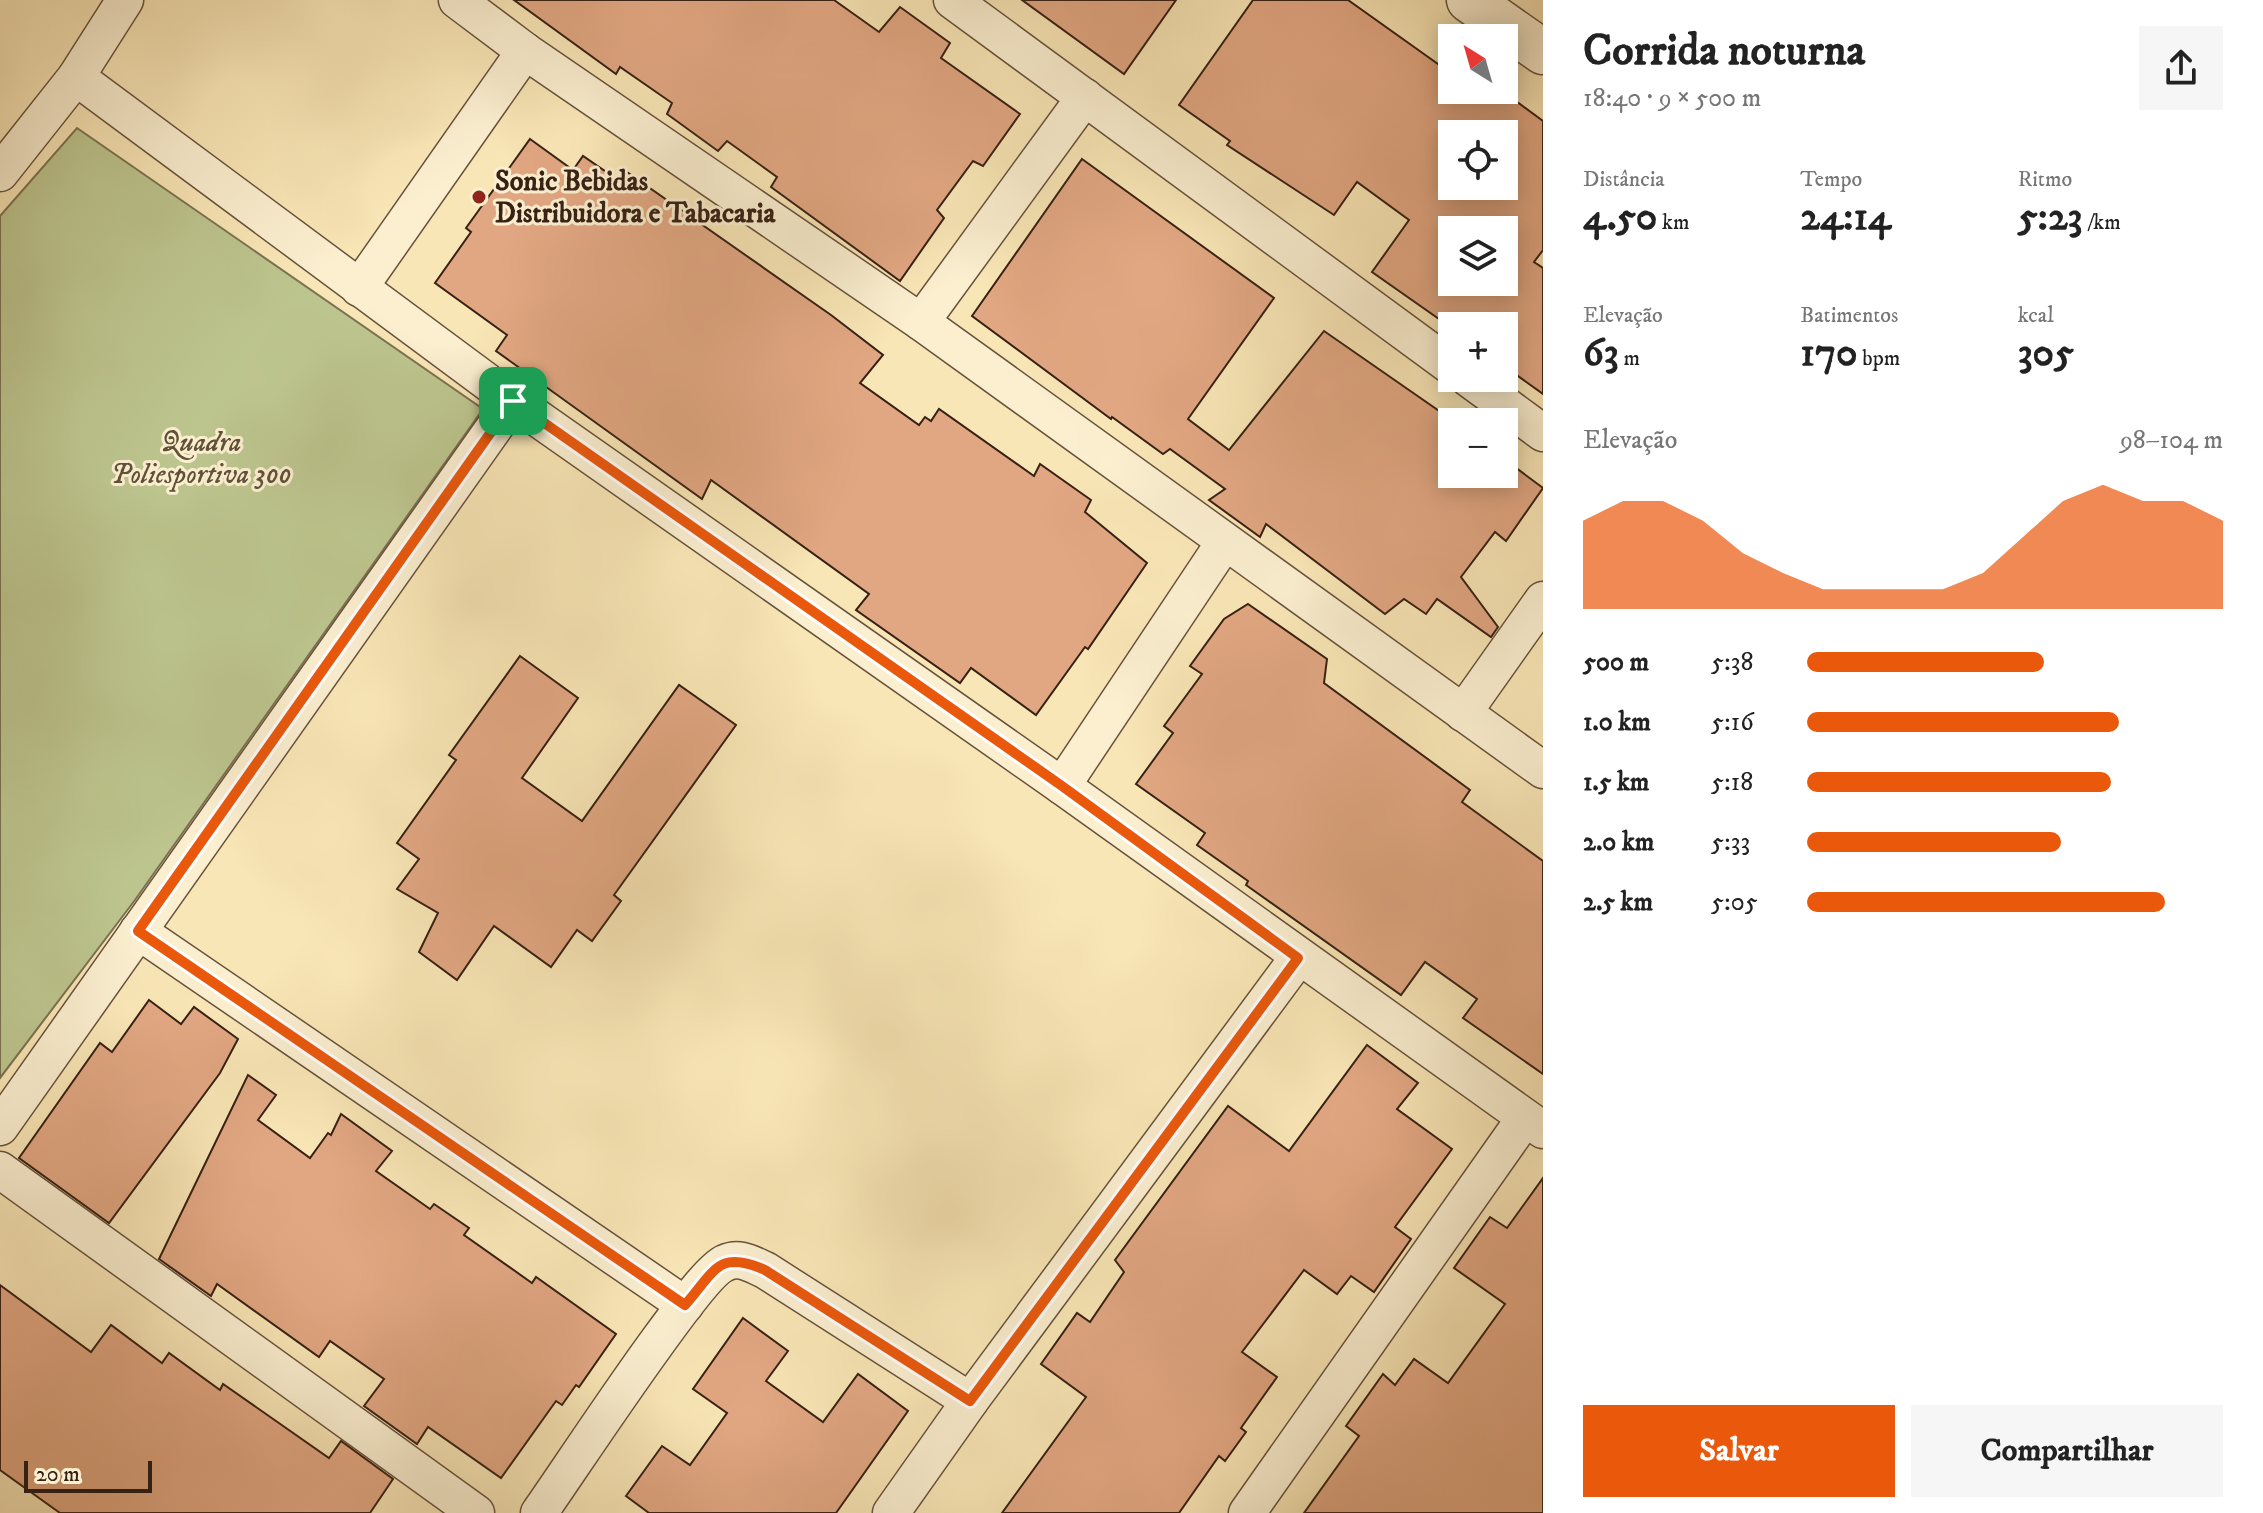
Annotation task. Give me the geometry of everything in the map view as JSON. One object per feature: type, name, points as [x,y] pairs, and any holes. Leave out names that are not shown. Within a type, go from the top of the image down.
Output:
[{"type":"street","points":[[0,173],[76,77],[125,0]]},
{"type":"street","points":[[457,0],[525,51],[921,322],[1543,770]]},
{"type":"street","points":[[1469,0],[1543,52]]},
{"type":"street","points":[[973,6],[1085,97],[1438,357]]},
{"type":"street","points":[[359,288],[525,51]]},
{"type":"street","points":[[76,77],[513,401],[1062,786],[1298,958],[1534,1124],[1247,1513]]},
{"type":"street","points":[[921,322],[1085,97]]},
{"type":"street","points":[[1487,392],[1543,433]]},
{"type":"street","points":[[0,1127],[513,401]]},
{"type":"street","points":[[1062,786],[1224,543]]},
{"type":"street","points":[[1463,713],[1543,600]]},
{"type":"street","points":[[138,931],[685,1305]]},
{"type":"street","points":[[891,1513],[970,1401],[1298,958]]},
{"type":"street","points":[[0,1170],[476,1513]]},
{"type":"street","points":[[539,1513],[685,1305],[722,1263],[740,1259],[765,1270],[970,1401]]},
{"type":"green space","name":"Quadra Poliesportiva 300","points":[[77,128],[483,409],[135,900],[0,1078],[0,216]]},
{"type":"building","points":[[514,0],[834,0],[879,32],[900,7],[950,43],[941,58],[1020,114],[983,166],[973,161],[937,210],[944,218],[900,281],[771,187],[777,177],[727,141],[718,151],[667,114],[672,103],[620,67],[616,74]]},
{"type":"building","points":[[1022,0],[1176,0],[1124,74]]},
{"type":"building","points":[[1253,0],[1348,0],[1438,64],[1438,104],[1518,103],[1543,121],[1543,250],[1534,262],[1543,268],[1543,394],[1518,376],[1518,312],[1438,312],[1438,318],[1372,272],[1409,220],[1357,182],[1334,215],[1227,145],[1230,141],[1179,105]]},
{"type":"building","points":[[530,139],[573,170],[583,156],[618,180],[624,170],[883,355],[860,383],[919,425],[925,417],[931,421],[939,409],[1034,476],[1040,464],[1091,500],[1085,512],[1147,563],[1088,649],[1085,647],[1036,715],[971,668],[960,683],[856,610],[869,594],[711,480],[702,499],[496,351],[507,335],[435,283],[471,232],[466,228]]},
{"type":"building","points":[[1082,159],[1274,298],[1188,419],[1229,450],[1324,331],[1438,410],[1438,488],[1518,488],[1518,469],[1543,488],[1506,541],[1495,532],[1461,577],[1498,627],[1491,637],[1437,599],[1426,614],[1404,599],[1385,614],[1266,524],[1260,537],[1209,500],[1225,489],[1170,449],[1163,454],[1111,419],[972,316]]},
{"type":"building","points":[[1248,604],[1327,659],[1324,683],[1470,790],[1462,802],[1543,861],[1543,1074],[1463,1018],[1477,999],[1425,962],[1401,995],[1246,885],[1248,881],[1197,845],[1205,833],[1136,784],[1173,733],[1164,726],[1202,674],[1190,666],[1224,619]]},
{"type":"building","points":[[520,656],[578,698],[522,778],[582,821],[679,685],[736,725],[614,895],[621,901],[592,941],[577,930],[551,967],[494,926],[457,980],[419,952],[438,913],[397,889],[419,859],[397,843],[456,760],[449,755]]},
{"type":"building","points":[[149,1000],[181,1024],[194,1007],[238,1039],[220,1073],[109,1223],[19,1158],[100,1043],[112,1052]]},
{"type":"building","points":[[1367,1045],[1418,1083],[1397,1109],[1452,1149],[1395,1227],[1411,1239],[1374,1292],[1351,1276],[1337,1294],[1304,1270],[1242,1352],[1277,1377],[1241,1428],[1246,1432],[1225,1461],[1219,1456],[1179,1513],[1002,1513],[1086,1397],[1041,1364],[1077,1313],[1090,1322],[1124,1272],[1115,1260],[1228,1106],[1289,1151]]},
{"type":"building","points":[[248,1075],[276,1095],[258,1120],[310,1158],[328,1133],[331,1135],[341,1114],[392,1151],[376,1171],[430,1209],[434,1204],[469,1228],[464,1235],[532,1283],[536,1277],[616,1334],[579,1387],[576,1385],[562,1405],[556,1401],[501,1478],[428,1427],[417,1444],[364,1406],[384,1379],[330,1341],[319,1357],[217,1284],[211,1296],[159,1259]]},
{"type":"building","points":[[1543,1178],[1543,1513],[1304,1513],[1359,1436],[1346,1426],[1383,1374],[1395,1385],[1414,1359],[1448,1383],[1505,1304],[1454,1268],[1490,1217],[1507,1228]]},
{"type":"building","points":[[0,1285],[91,1352],[111,1325],[162,1363],[169,1353],[220,1390],[223,1384],[329,1458],[341,1441],[393,1479],[370,1513],[60,1513],[0,1470]]},
{"type":"building","points":[[743,1318],[788,1351],[766,1381],[823,1422],[858,1374],[908,1411],[836,1513],[649,1513],[626,1496],[662,1446],[690,1465],[727,1413],[693,1389]]},
{"type":"place","name":"Sonic Bebidas Distribuidora e Tabacaria","points":[[479,197]]},
{"type":"route","points":[[513,401],[1062,786],[1298,958],[970,1401],[765,1270],[740,1259],[722,1263],[685,1305],[138,931],[513,401]]}]
